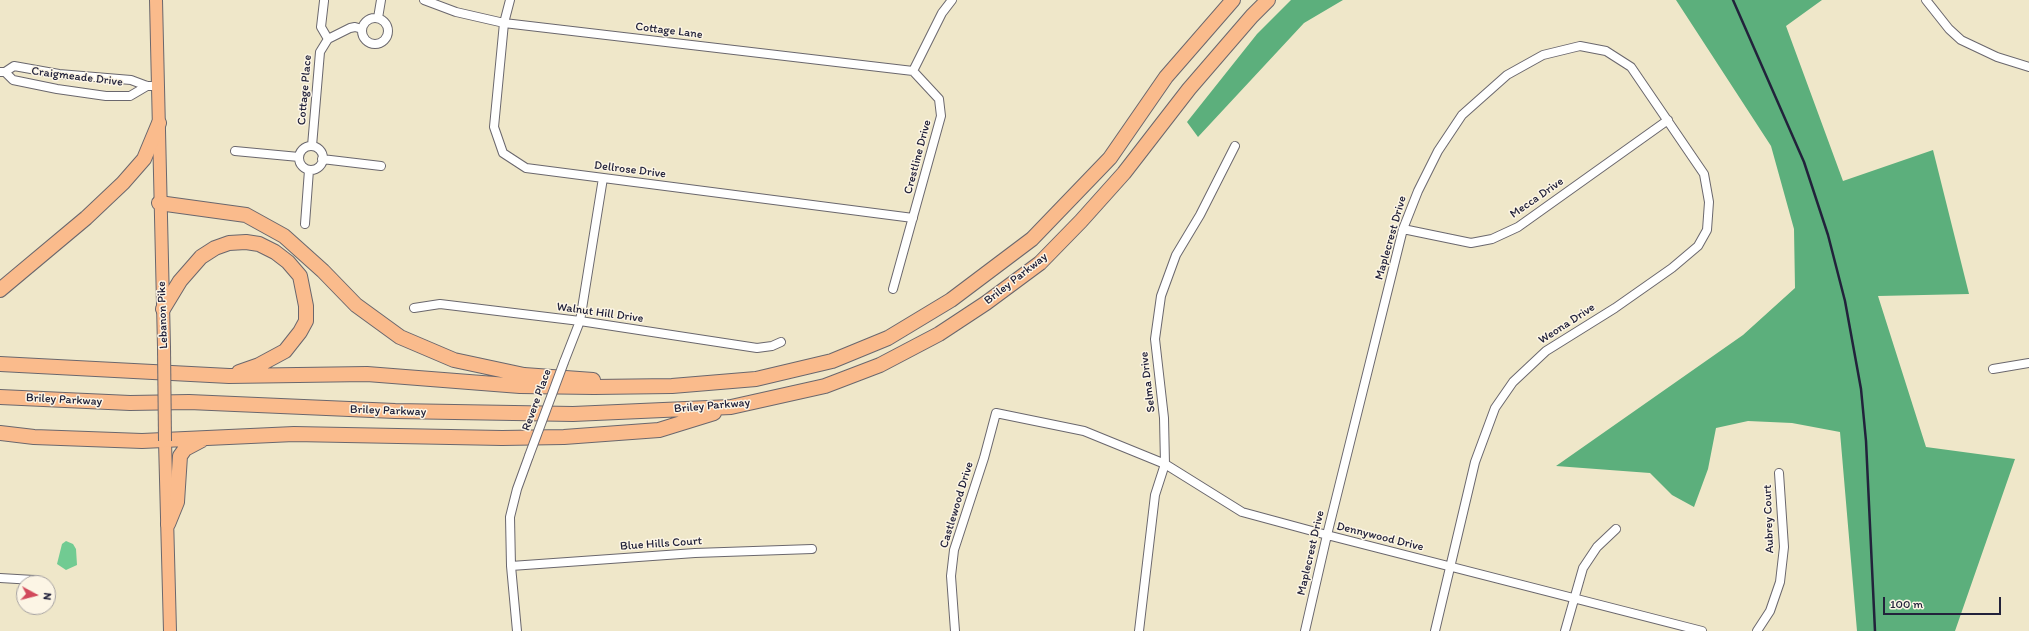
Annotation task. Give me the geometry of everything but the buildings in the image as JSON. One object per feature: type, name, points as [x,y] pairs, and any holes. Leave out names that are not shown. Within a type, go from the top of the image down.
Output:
[{"type":"highway","name":"Briley Parkway","points":[[0,364],[229,376],[367,374],[520,386],[672,386],[756,379],[832,360],[888,338],[951,300],[1032,239],[1110,158],[1166,77],[1233,0]]},
{"type":"highway","name":"Briley Parkway","points":[[0,397],[130,403],[189,402],[497,414],[573,414],[731,407],[825,386],[880,365],[939,334],[986,303],[1034,267],[1081,221],[1124,173],[1189,89],[1252,16],[1268,0]]},
{"type":"highway","points":[[0,290],[100,206],[133,172],[144,159],[159,123]]},
{"type":"highway","points":[[159,203],[246,215],[284,236],[323,271],[356,305],[400,337],[454,360],[524,375],[578,377],[634,386]]},
{"type":"highway","points":[[163,309],[180,282],[201,257],[215,248],[229,244],[246,242],[259,244],[275,252],[288,262],[300,276],[305,291],[306,320],[300,332],[285,351],[259,365],[229,376]]},
{"type":"highway","points":[[0,433],[66,438],[165,440],[294,434],[502,438],[592,435],[659,430],[731,407]]},
{"type":"highway","points":[[168,524],[177,502],[180,456],[185,449],[205,438]]},
{"type":"main road","name":"Lebanon Pike","points":[[156,0],[153,86],[159,123],[159,203],[164,347],[170,631]]},
{"type":"street","points":[[378,18],[381,0]]},
{"type":"street","name":"Cottage Lane","points":[[424,0],[456,12],[504,22],[913,71]]},
{"type":"street","name":"Dellrose Drive","points":[[510,0],[504,22],[494,127],[503,153],[526,168],[913,218]]},
{"type":"street","points":[[913,71],[942,13],[952,0]]},
{"type":"street","points":[[1926,0],[1949,29],[1961,40],[1997,57],[2029,67]]},
{"type":"street","points":[[324,1],[321,27],[328,39],[350,28],[355,27],[362,29]]},
{"type":"street","points":[[369,18],[378,18],[385,22],[388,30],[386,39],[382,42],[374,44],[366,41],[362,33],[362,29],[363,24],[369,18]]},
{"type":"street","name":"Cottage Place","points":[[312,146],[320,52],[328,39]]},
{"type":"street","name":"Maplecrest Drive","points":[[1305,631],[1327,535],[1404,229],[1418,191],[1438,150],[1462,115],[1507,75],[1543,55],[1580,46],[1606,51],[1631,67],[1668,120]]},
{"type":"street","name":"Craigmeade Drive","points":[[14,66],[59,74],[130,80],[153,86],[130,96],[106,96],[57,89],[13,80],[2,72],[14,66]]},
{"type":"street","name":"Crestline Drive","points":[[893,289],[941,116],[939,99],[913,71]]},
{"type":"street","name":"Mecca Drive","points":[[1404,229],[1470,243],[1492,239],[1518,227],[1668,120]]},
{"type":"street","name":"Weona Drive","points":[[1435,631],[1475,462],[1495,408],[1513,382],[1546,351],[1615,308],[1672,268],[1698,246],[1707,230],[1709,202],[1704,174],[1668,120]]},
{"type":"street","points":[[312,146],[320,151],[322,159],[318,167],[310,170],[302,166],[299,157],[303,149],[312,146]]},
{"type":"street","name":"Selma Drive","points":[[1139,631],[1155,495],[1165,464],[1164,418],[1155,339],[1162,296],[1176,255],[1200,215],[1235,146]]},
{"type":"street","points":[[235,151],[299,157]]},
{"type":"street","points":[[322,159],[381,166]]},
{"type":"street","points":[[305,224],[310,170]]},
{"type":"street","name":"Revere Place","points":[[517,631],[511,566],[510,517],[517,489],[580,321],[603,178]]},
{"type":"street","name":"Walnut Hill Drive","points":[[414,308],[440,304],[580,321],[757,348],[772,346],[781,342]]},
{"type":"street","points":[[1993,369],[2029,363]]},
{"type":"street","name":"Dennywood Drive","points":[[996,413],[1084,432],[1165,464],[1242,512],[1451,567],[1574,597],[1696,630]]},
{"type":"street","name":"Castlewood Drive","points":[[954,631],[951,576],[954,550],[959,529],[984,458],[996,413]]},
{"type":"street","name":"Aubrey Court","points":[[1757,631],[1770,611],[1780,582],[1784,547],[1779,473]]},
{"type":"street","points":[[1565,631],[1583,568],[1597,547],[1616,529]]},
{"type":"street","name":"Blue Hills Court","points":[[511,566],[695,553],[812,549]]},
{"type":"street","points":[[0,578],[16,579]]},
{"type":"green space","points":[[1291,0],[1343,0],[1304,23],[1198,137],[1187,122],[1257,34]]},
{"type":"green space","points":[[1676,0],[1822,0],[1786,26],[1843,181],[1933,150],[1969,294],[1878,296],[1926,447],[2015,459],[1955,631],[1857,631],[1840,432],[1792,423],[1748,421],[1716,428],[1708,469],[1694,507],[1672,495],[1650,473],[1556,466],[1743,335],[1795,288],[1794,229],[1771,146]]},
{"type":"green space","points":[[66,541],[73,544],[76,549],[77,565],[66,570],[57,564],[62,544]]},
{"type":"railway","points":[[1733,0],[1804,162],[1828,235],[1845,301],[1861,389],[1866,441],[1875,631]]}]
